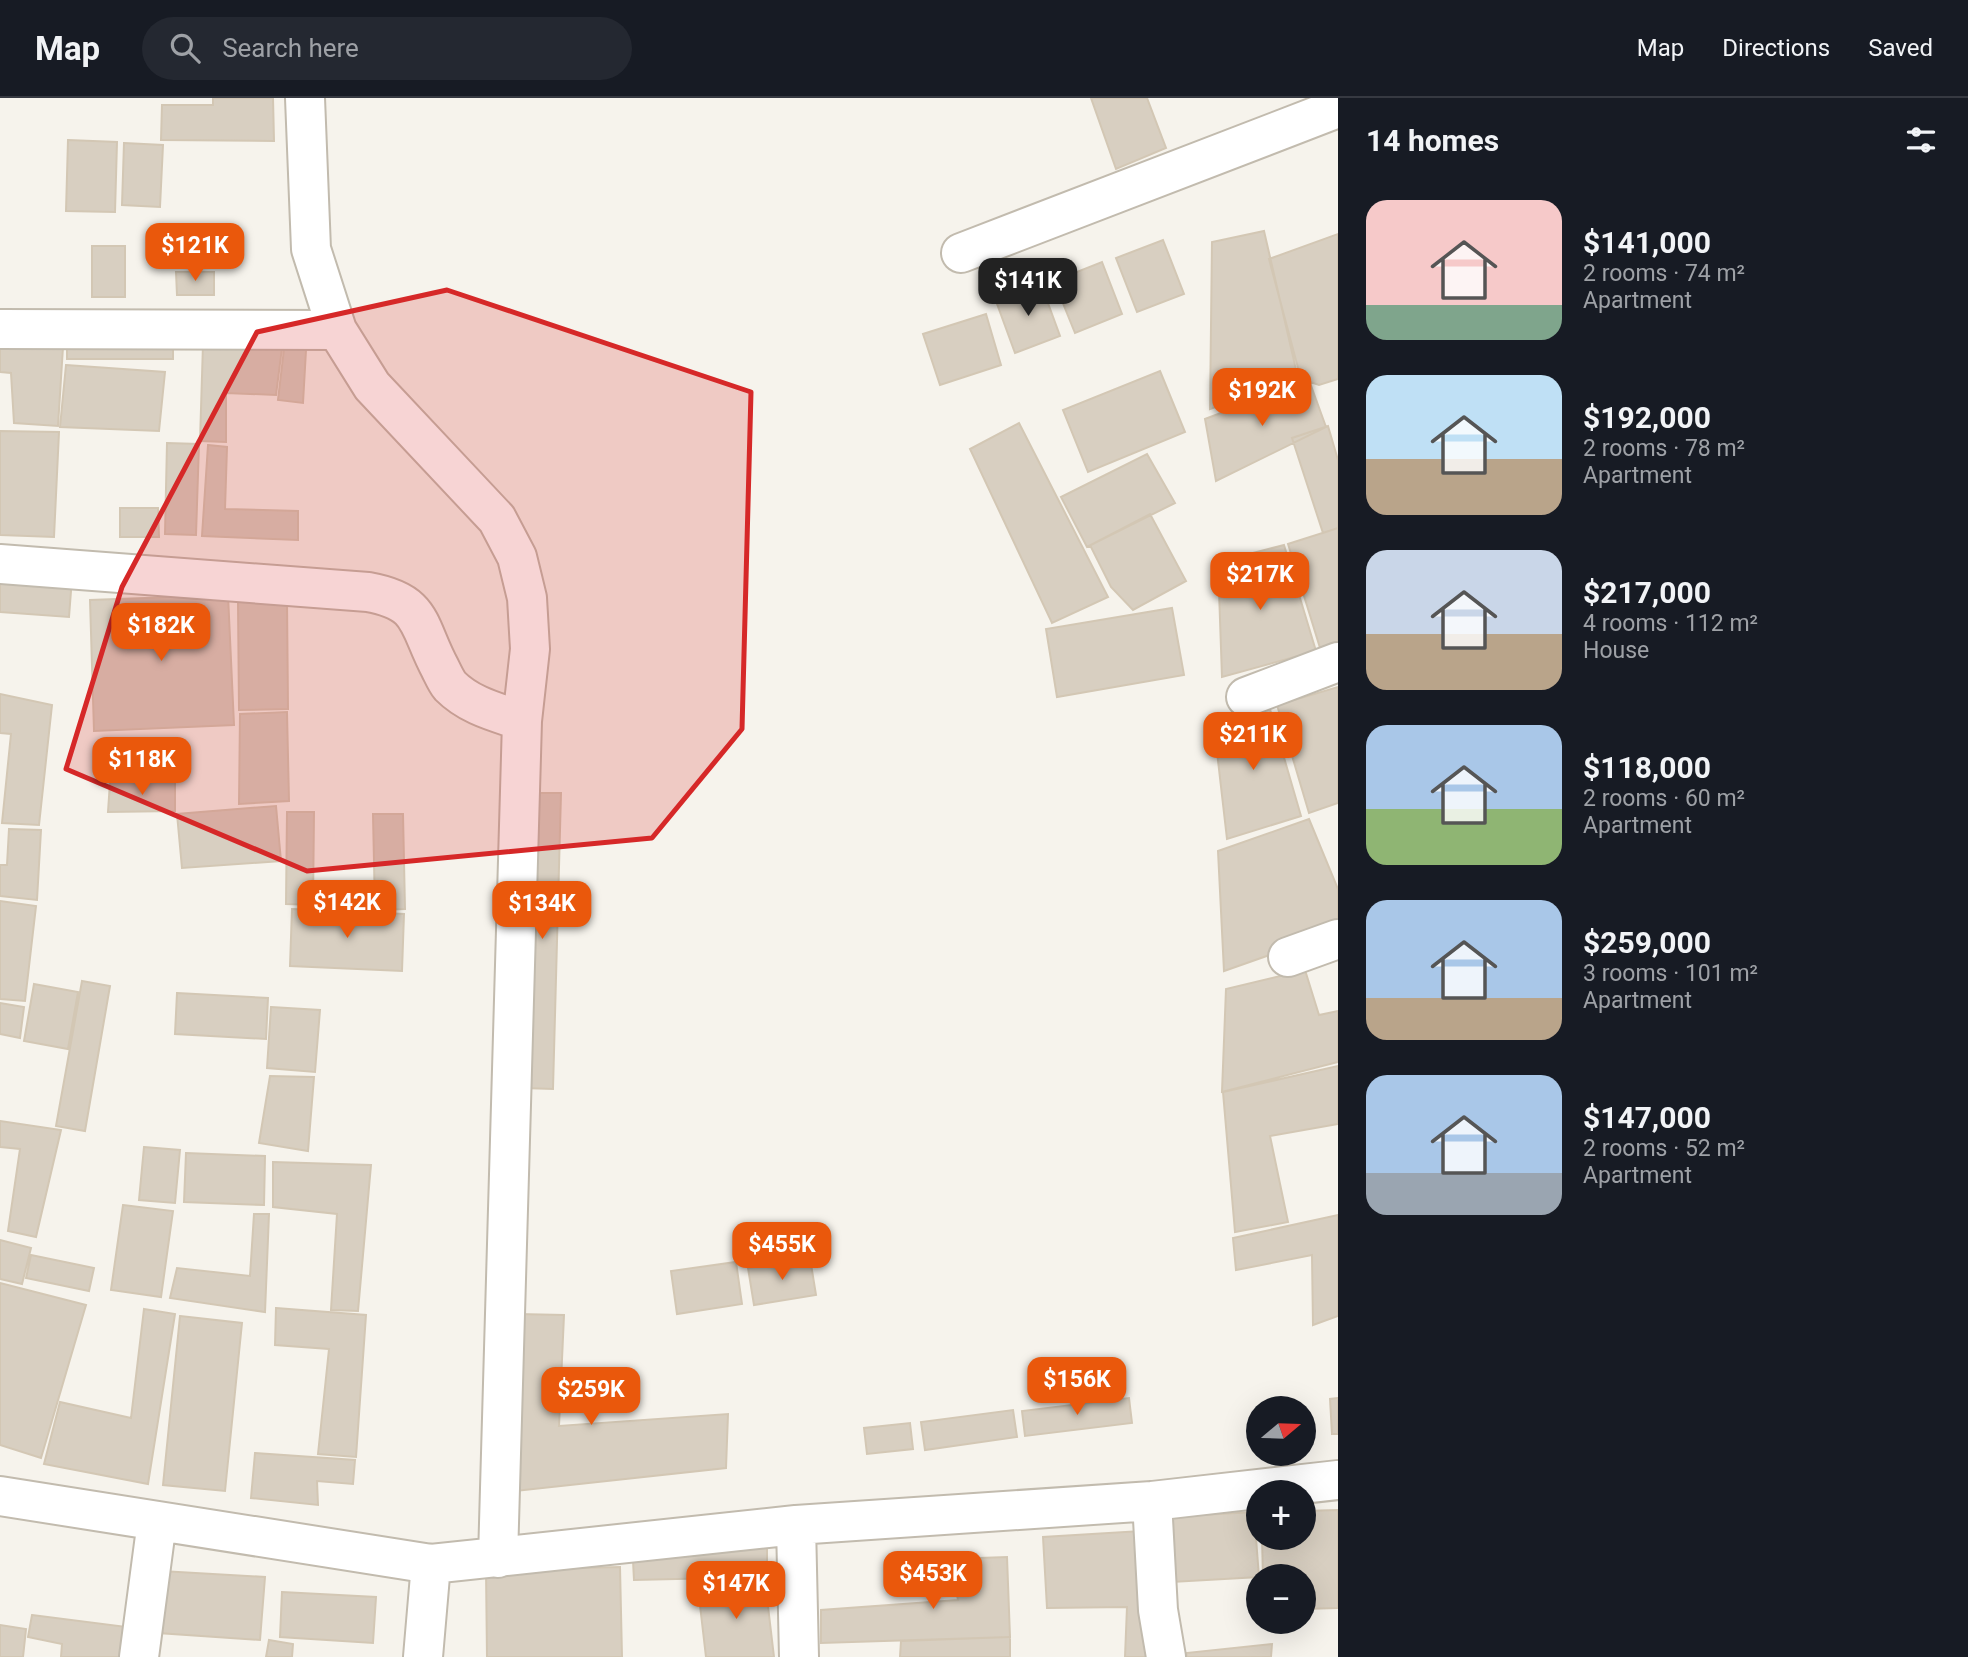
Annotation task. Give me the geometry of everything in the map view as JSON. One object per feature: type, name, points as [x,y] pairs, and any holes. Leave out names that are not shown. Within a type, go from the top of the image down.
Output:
[{"type":"street","points":[[305,98],[311,249],[337,330],[372,386],[497,520],[517,557],[527,598],[530,649],[522,721],[498,1558]]},
{"type":"street","points":[[961,253],[1338,108]]},
{"type":"street","points":[[0,329],[337,330]]},
{"type":"street","points":[[0,564],[368,592],[391,596],[412,610],[425,630],[435,659],[448,684],[468,702],[522,721]]},
{"type":"street","points":[[1246,697],[1338,662]]},
{"type":"street","points":[[1289,957],[1338,939]]},
{"type":"street","points":[[0,1496],[431,1564],[796,1525],[1152,1501],[1338,1480]]},
{"type":"street","points":[[1152,1501],[1158,1610],[1166,1657]]},
{"type":"street","points":[[139,1657],[156,1521]]},
{"type":"street","points":[[796,1525],[799,1657]]},
{"type":"street","points":[[424,1657],[431,1564]]},
{"type":"highlighted area","points":[[447,290],[751,392],[742,729],[652,838],[307,871],[66,769],[122,587],[257,332]]},
{"type":"building","points":[[213,98],[273,98],[274,141],[161,140],[162,105],[213,105]]},
{"type":"building","points":[[1091,98],[1147,98],[1166,148],[1116,169]]},
{"type":"building","points":[[68,140],[117,142],[115,212],[66,211]]},
{"type":"building","points":[[124,143],[163,145],[160,207],[122,205]]},
{"type":"building","points":[[1264,231],[1298,378],[1210,409],[1212,242]]},
{"type":"building","points":[[1338,234],[1338,379],[1319,385],[1301,379],[1269,259]]},
{"type":"building","points":[[1163,240],[1184,294],[1137,312],[1116,258]]},
{"type":"building","points":[[92,246],[125,246],[125,297],[92,297]]},
{"type":"building","points":[[1102,262],[1122,314],[1075,333],[1054,281]]},
{"type":"building","points":[[176,272],[214,272],[214,295],[177,295]]},
{"type":"building","points":[[1041,284],[1060,336],[1015,353],[996,301]]},
{"type":"building","points":[[986,314],[1001,365],[940,385],[923,334]]},
{"type":"building","points":[[0,331],[64,331],[58,426],[14,423],[11,373],[0,372]]},
{"type":"building","points":[[67,333],[173,333],[173,359],[67,359]]},
{"type":"building","points":[[203,344],[282,348],[276,395],[226,393],[226,442],[200,441]]},
{"type":"building","points":[[284,349],[306,350],[303,403],[278,400]]},
{"type":"building","points":[[66,365],[165,372],[159,431],[60,427]]},
{"type":"building","points":[[1160,371],[1185,432],[1088,472],[1063,410]]},
{"type":"building","points":[[1309,380],[1326,427],[1216,481],[1205,419]]},
{"type":"building","points":[[1019,423],[1108,597],[1052,623],[970,449]]},
{"type":"building","points":[[1328,426],[1338,460],[1338,528],[1323,533],[1292,438]]},
{"type":"building","points":[[0,431],[59,432],[54,537],[0,535]]},
{"type":"building","points":[[167,443],[199,444],[196,535],[165,534]]},
{"type":"building","points":[[208,445],[227,447],[225,509],[298,511],[298,540],[202,536]]},
{"type":"building","points":[[1147,454],[1175,503],[1087,547],[1061,497]]},
{"type":"building","points":[[120,508],[158,508],[159,537],[120,537]]},
{"type":"building","points":[[1150,514],[1186,581],[1133,610],[1111,587],[1091,547],[1087,547]]},
{"type":"building","points":[[1338,528],[1338,647],[1321,651],[1288,544]]},
{"type":"building","points":[[1284,545],[1316,651],[1222,677],[1218,562]]},
{"type":"building","points":[[0,573],[72,578],[69,617],[0,612]]},
{"type":"building","points":[[228,595],[234,725],[94,731],[90,600]]},
{"type":"building","points":[[287,600],[288,709],[239,710],[238,602]]},
{"type":"building","points":[[1172,608],[1184,675],[1057,697],[1046,629]]},
{"type":"building","points":[[1338,687],[1338,803],[1309,813],[1277,705]]},
{"type":"building","points":[[0,694],[52,705],[39,825],[2,823],[11,734],[0,733]]},
{"type":"building","points":[[1269,706],[1301,816],[1227,839],[1213,717]]},
{"type":"building","points":[[287,712],[289,801],[239,804],[240,714]]},
{"type":"building","points":[[175,781],[175,811],[108,812],[110,782]]},
{"type":"building","points":[[531,793],[561,793],[553,1089],[523,1088]]},
{"type":"building","points":[[276,806],[281,861],[182,868],[177,814]]},
{"type":"building","points":[[287,812],[314,812],[313,905],[286,904]]},
{"type":"building","points":[[373,814],[403,814],[405,909],[375,910]]},
{"type":"building","points":[[1309,819],[1338,889],[1338,931],[1224,971],[1218,851]]},
{"type":"building","points":[[9,829],[41,830],[37,900],[0,896],[0,865],[7,865]]},
{"type":"building","points":[[0,901],[36,906],[25,1001],[0,999]]},
{"type":"building","points":[[292,909],[404,914],[402,971],[290,966]]},
{"type":"building","points":[[1305,970],[1319,1015],[1338,1011],[1338,1062],[1222,1092],[1226,989]]},
{"type":"building","points":[[82,981],[110,986],[85,1131],[56,1126]]},
{"type":"building","points":[[34,984],[78,992],[68,1049],[24,1041]]},
{"type":"building","points":[[177,993],[268,998],[266,1039],[175,1034]]},
{"type":"building","points":[[0,1003],[24,1007],[20,1038],[0,1034]]},
{"type":"building","points":[[271,1007],[320,1010],[315,1072],[267,1068]]},
{"type":"building","points":[[1338,1066],[1338,1124],[1270,1136],[1288,1222],[1235,1232],[1223,1092]]},
{"type":"building","points":[[270,1076],[314,1077],[308,1151],[259,1143]]},
{"type":"building","points":[[0,1121],[61,1130],[36,1237],[8,1231],[20,1149],[0,1147]]},
{"type":"building","points":[[144,1147],[180,1150],[175,1203],[139,1200]]},
{"type":"building","points":[[186,1153],[265,1156],[264,1205],[184,1202]]},
{"type":"building","points":[[273,1162],[371,1165],[358,1311],[331,1310],[337,1214],[273,1207]]},
{"type":"building","points":[[123,1205],[173,1211],[161,1297],[111,1290]]},
{"type":"building","points":[[254,1214],[269,1214],[265,1312],[170,1298],[177,1268],[250,1276]]},
{"type":"building","points":[[1338,1215],[1338,1316],[1313,1325],[1312,1255],[1236,1270],[1233,1238]]},
{"type":"building","points":[[0,1240],[31,1248],[22,1284],[0,1279]]},
{"type":"building","points":[[31,1255],[94,1268],[89,1291],[26,1278]]},
{"type":"building","points":[[810,1258],[816,1295],[754,1305],[748,1268]]},
{"type":"building","points":[[736,1262],[742,1304],[677,1314],[671,1271]]},
{"type":"building","points":[[0,1283],[86,1305],[41,1458],[0,1445]]},
{"type":"building","points":[[276,1308],[366,1315],[356,1457],[318,1454],[329,1349],[275,1345]]},
{"type":"building","points":[[144,1309],[175,1314],[148,1484],[44,1464],[60,1402],[131,1418]]},
{"type":"building","points":[[517,1314],[564,1315],[559,1426],[728,1414],[726,1468],[505,1492]]},
{"type":"building","points":[[180,1316],[242,1323],[225,1491],[163,1485]]},
{"type":"building","points":[[1129,1398],[1132,1423],[1025,1436],[1022,1411]]},
{"type":"building","points":[[1338,1398],[1338,1434],[1332,1434],[1330,1399]]},
{"type":"building","points":[[1013,1410],[1017,1437],[925,1450],[921,1422]]},
{"type":"building","points":[[910,1423],[913,1449],[867,1454],[864,1428]]},
{"type":"building","points":[[255,1453],[355,1460],[353,1484],[317,1481],[318,1505],[251,1498]]},
{"type":"building","points":[[1338,1510],[1338,1608],[1316,1609],[1316,1564],[1263,1564],[1262,1550],[1316,1550],[1316,1511]]},
{"type":"building","points":[[1246,1512],[1246,1550],[1257,1550],[1258,1564],[1246,1564],[1246,1578],[1172,1582],[1167,1517]]},
{"type":"building","points":[[1141,1531],[1152,1657],[1125,1657],[1127,1607],[1047,1608],[1043,1537]]},
{"type":"building","points":[[767,1538],[767,1577],[634,1580],[632,1541]]},
{"type":"building","points":[[1007,1557],[1010,1637],[821,1643],[821,1610],[958,1600],[950,1559]]},
{"type":"building","points":[[620,1567],[622,1657],[487,1657],[486,1570]]},
{"type":"building","points":[[161,1571],[265,1577],[260,1640],[158,1633]]},
{"type":"building","points":[[765,1581],[774,1657],[706,1657],[698,1588]]},
{"type":"building","points":[[282,1592],[376,1597],[373,1643],[280,1637]]},
{"type":"building","points":[[32,1615],[127,1627],[125,1657],[61,1657],[62,1644],[28,1637]]},
{"type":"building","points":[[0,1625],[26,1629],[23,1657],[0,1657]]},
{"type":"building","points":[[1010,1637],[1010,1657],[900,1657],[901,1641]]},
{"type":"building","points":[[269,1640],[293,1644],[292,1657],[266,1657]]},
{"type":"building","points":[[1272,1644],[1271,1657],[1187,1657],[1186,1653]]}]
